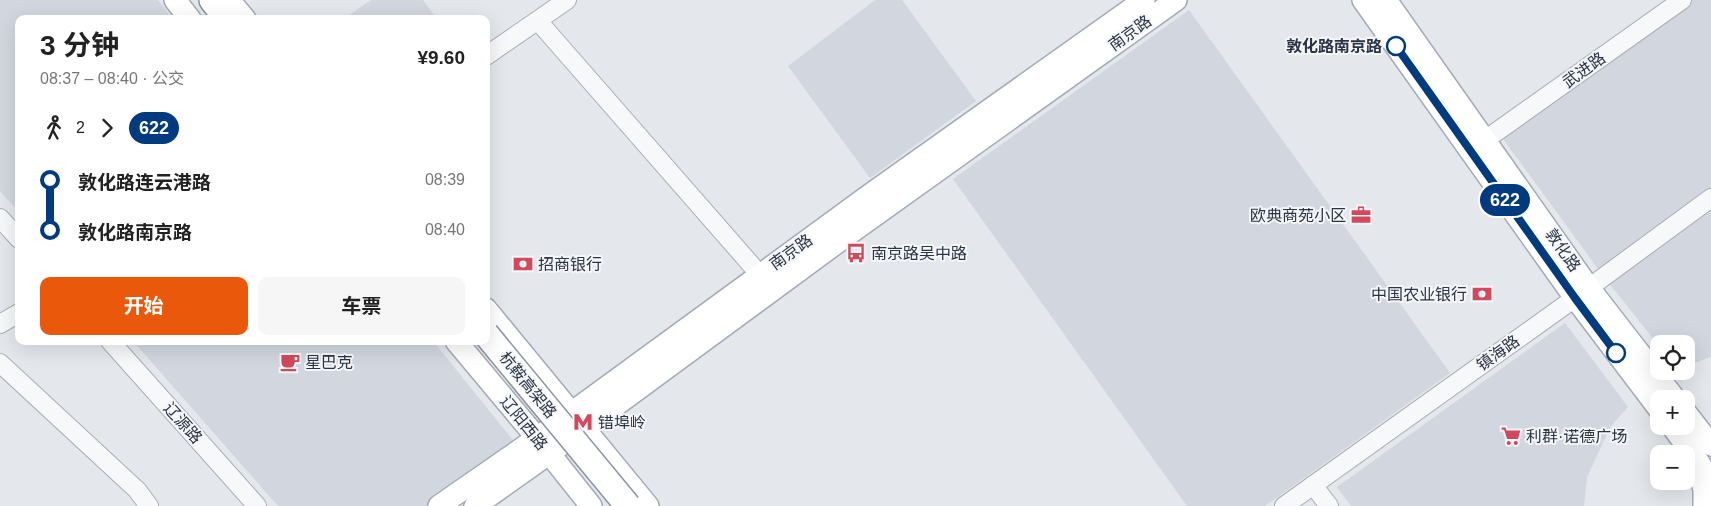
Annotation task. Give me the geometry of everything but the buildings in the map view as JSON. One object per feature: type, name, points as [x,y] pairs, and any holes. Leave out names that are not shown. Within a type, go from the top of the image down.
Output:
[{"type":"highway","points":[[194,0],[206,15]]},
{"type":"highway","points":[[212,0],[224,15]]},
{"type":"highway","name":"杭鞍高架路","points":[[490,339],[628,506]]},
{"type":"highway","name":"杭鞍高架路","points":[[475,345],[606,506]]},
{"type":"main road","points":[[175,0],[187,15]]},
{"type":"main road","points":[[230,0],[242,15]]},
{"type":"main road","name":"南京路","points":[[439,506],[543,446],[585,428],[767,282],[1144,0]]},
{"type":"main road","name":"南京路","points":[[475,506],[543,446],[572,412],[767,282],[854,230],[1176,0]]},
{"type":"main road","name":"敦化路","points":[[1363,0],[1582,293],[1667,390]]},
{"type":"main road","name":"敦化路","points":[[1386,0],[1485,140],[1582,293],[1650,395]]},
{"type":"main road","points":[[490,314],[648,506]]},
{"type":"main road","name":"辽阳西路","points":[[459,345],[591,506]]},
{"type":"main road","points":[[1695,433],[1704,453],[1711,483]]},
{"type":"main road","points":[[1683,435],[1704,453],[1704,506]]},
{"type":"street","points":[[490,53],[567,0]]},
{"type":"street","name":"武进路","points":[[1485,140],[1682,0]]},
{"type":"street","points":[[538,21],[767,282]]},
{"type":"street","name":"镇海路","points":[[1284,506],[1582,293],[1711,198]]},
{"type":"street","points":[[0,218],[15,235]]},
{"type":"street","points":[[0,324],[15,315]]},
{"type":"street","name":"辽源路","points":[[114,345],[257,506]]},
{"type":"street","points":[[0,363],[137,490],[149,506]]},
{"type":"street","points":[[1313,485],[1329,506]]},
{"type":"shaded area","points":[[0,0],[158,0],[170,15],[15,15],[15,208],[0,191]]},
{"type":"shaded area","points":[[371,0],[423,0],[434,15],[350,15]]},
{"type":"shaded area","points":[[875,0],[902,0],[976,101],[870,178],[788,66]]},
{"type":"shaded area","points":[[1682,0],[1711,0],[1711,357],[1695,363],[1695,335],[1650,335],[1604,277],[1498,132]]},
{"type":"shaded area","points":[[1189,10],[1450,373],[1265,506],[1187,506],[953,179]]},
{"type":"shaded area","points":[[1565,323],[1628,407],[1611,426],[1587,477],[1584,506],[1351,506],[1337,487]]},
{"type":"shaded area","points":[[137,345],[436,345],[516,444],[427,506],[278,506]]},
{"type":"bus line","name":"622","points":[[1396,46],[1616,353]]},
{"type":"place","name":"敦化路南京路","points":[[1396,46]]},
{"type":"place","name":"欧典商苑小区","points":[[1361,215]]},
{"type":"place","name":"南京路吴中路","points":[[856,253]]},
{"type":"place","name":"招商银行","points":[[523,264]]},
{"type":"place","name":"中国农业银行","points":[[1482,294]]},
{"type":"place","name":"星巴克","points":[[290,362]]},
{"type":"place","name":"错埠岭","points":[[583,422]]},
{"type":"place","name":"利群·诺德广场","points":[[1511,436]]}]
